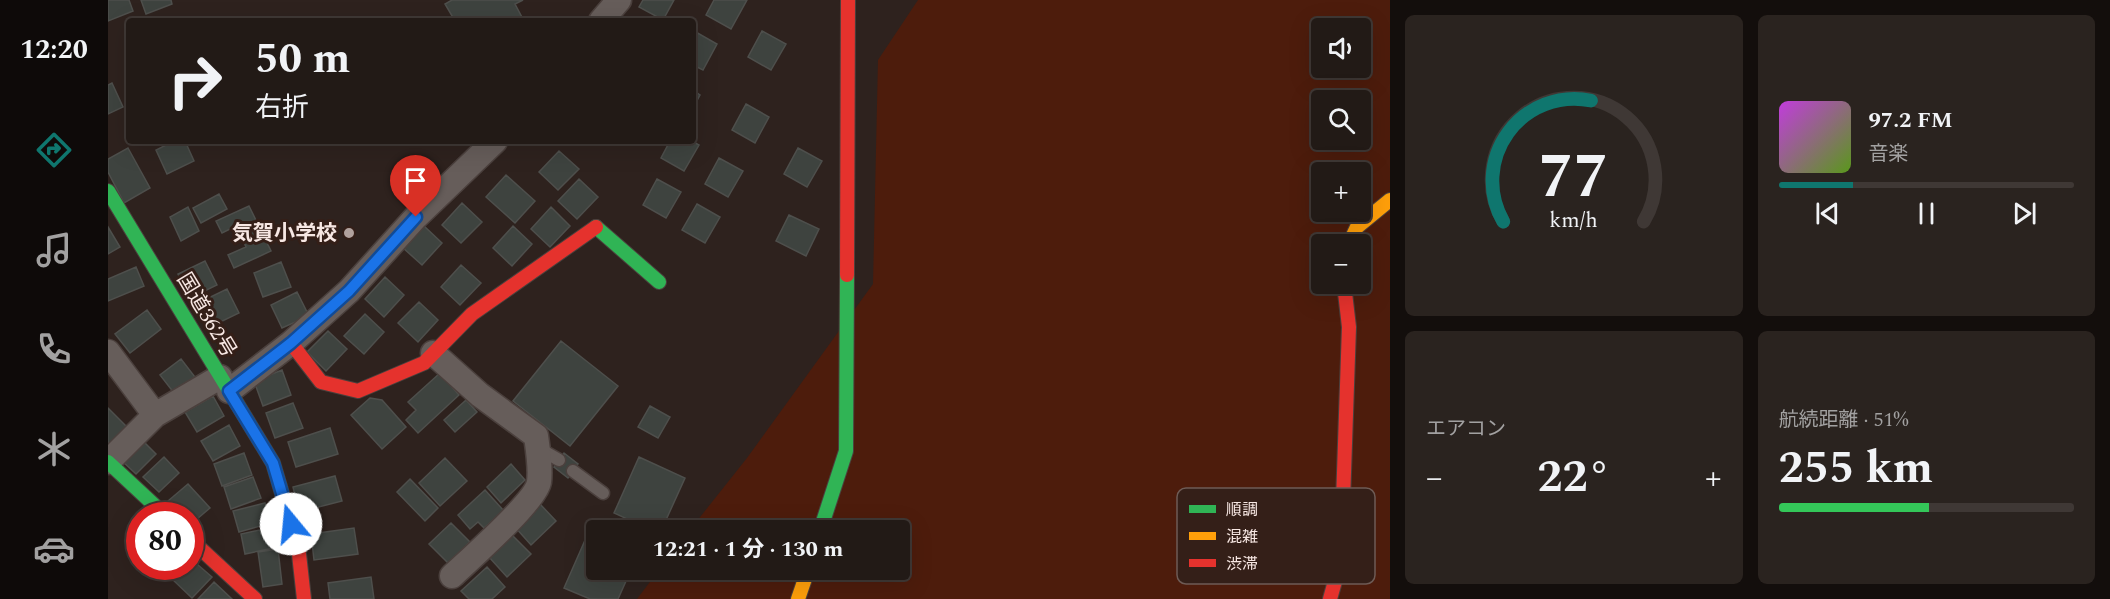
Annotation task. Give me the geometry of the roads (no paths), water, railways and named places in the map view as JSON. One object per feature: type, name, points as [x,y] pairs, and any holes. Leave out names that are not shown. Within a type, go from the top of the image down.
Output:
[{"type":"main road","points":[[824,520],[846,451],[848,0]]},
{"type":"main road","name":"国道362号","points":[[108,191],[273,463],[298,544],[304,599]]},
{"type":"main road","points":[[1354,234],[1357,227],[1390,200]]},
{"type":"main road","points":[[291,343],[321,382],[358,391],[424,363],[472,314],[596,227],[659,282]]},
{"type":"main road","points":[[1343,488],[1349,327],[1345,294]]},
{"type":"main road","points":[[108,462],[151,502]]},
{"type":"main road","points":[[204,552],[255,599]]},
{"type":"main road","points":[[798,599],[805,580]]},
{"type":"main road","points":[[1330,599],[1334,584]]},
{"type":"street","points":[[604,18],[619,0]]},
{"type":"street","points":[[108,462],[154,415],[224,384],[291,343],[349,291],[416,217],[492,144]]},
{"type":"street","points":[[108,352],[154,415]]},
{"type":"street","points":[[433,353],[480,395],[536,436],[539,484],[519,512],[452,576]]},
{"type":"lane","points":[[537,448],[559,460]]},
{"type":"lane","points":[[573,471],[603,493]]},
{"type":"place","name":"気賀小学校","points":[[349,233]]}]
